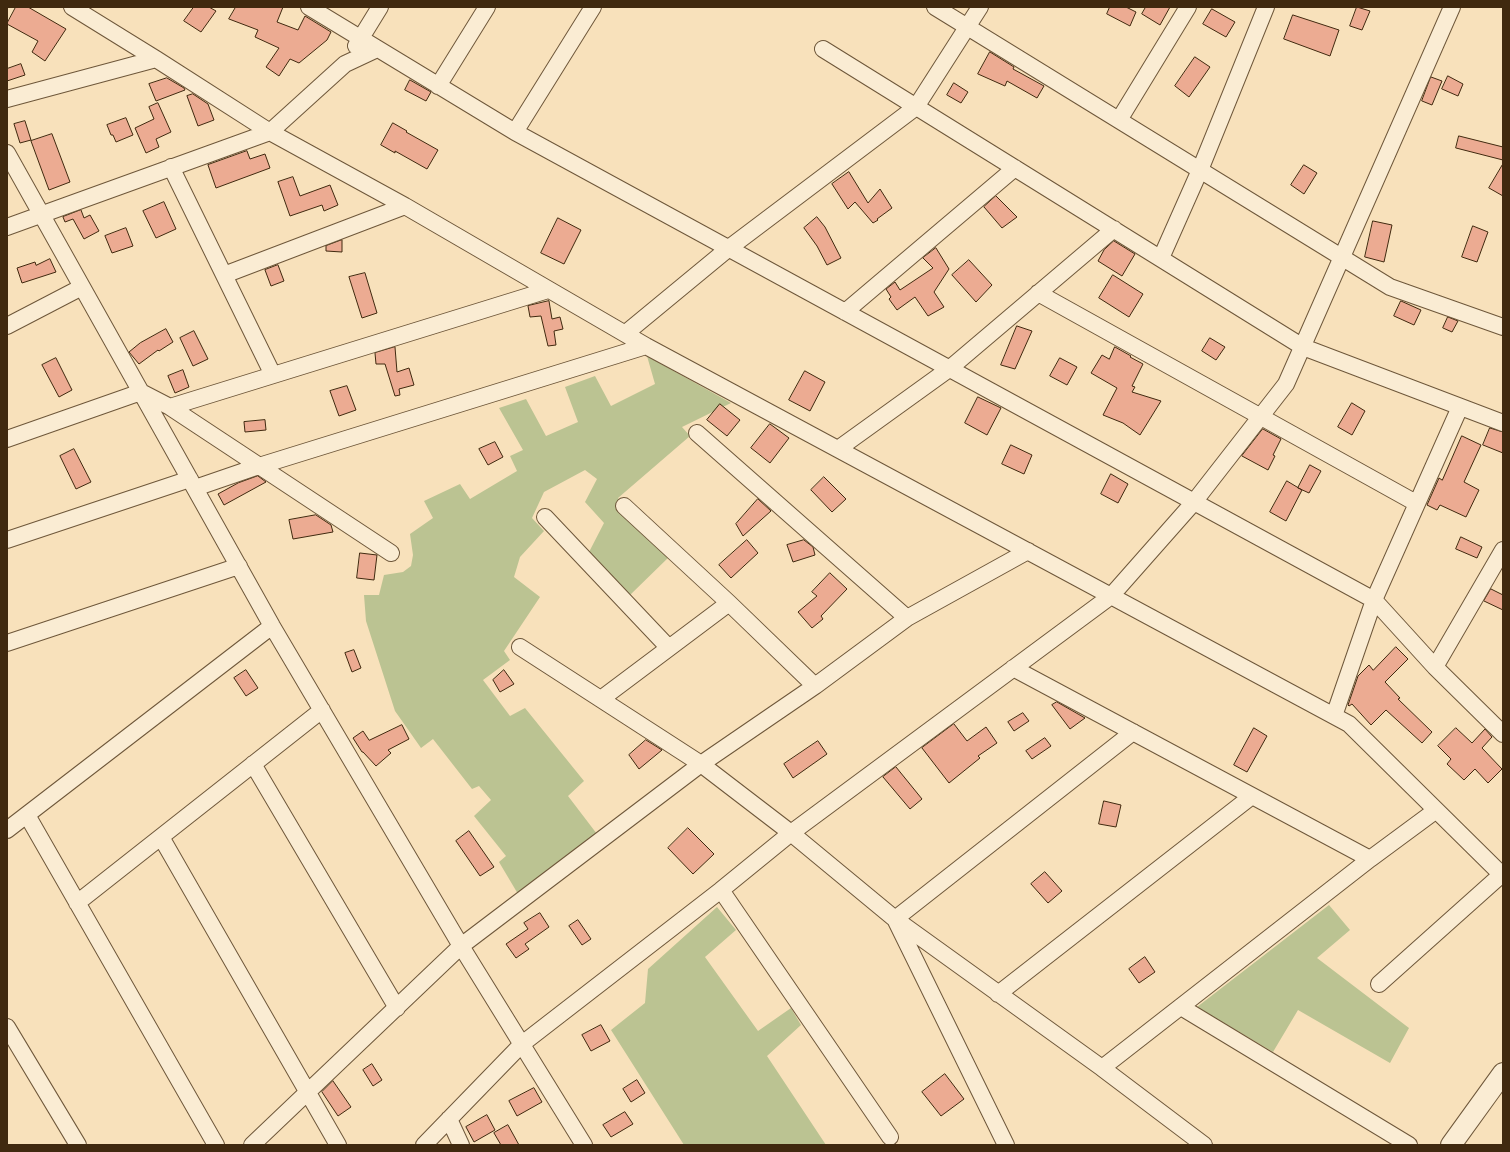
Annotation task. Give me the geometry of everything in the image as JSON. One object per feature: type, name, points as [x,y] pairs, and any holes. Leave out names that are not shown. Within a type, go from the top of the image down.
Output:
[{"type":"street","points":[[72,7],[270,132],[405,206],[646,346],[1349,724],[1502,875],[1379,984]]},
{"type":"street","points":[[308,7],[515,132],[1374,600],[1435,667],[1503,734]]},
{"type":"street","points":[[7,227],[270,132],[345,64],[380,7]]},
{"type":"street","points":[[438,86],[487,7]]},
{"type":"street","points":[[515,132],[593,7]]},
{"type":"street","points":[[935,7],[1390,287],[1503,327]]},
{"type":"street","points":[[626,333],[729,248],[916,107],[980,7]]},
{"type":"street","points":[[1119,120],[1188,7]]},
{"type":"street","points":[[1161,258],[1200,170],[1266,7]]},
{"type":"street","points":[[424,1145],[522,1044],[721,890],[790,833],[1111,596],[1194,502],[1286,384],[1452,7]]},
{"type":"street","points":[[345,64],[377,49]]},
{"type":"street","points":[[823,50],[1303,347],[1503,423]]},
{"type":"street","points":[[7,99],[156,59]]},
{"type":"street","points":[[7,153],[272,626],[461,946],[584,1145]]},
{"type":"street","points":[[171,168],[273,375]]},
{"type":"street","points":[[845,312],[1015,168]]},
{"type":"street","points":[[224,275],[405,206]]},
{"type":"street","points":[[838,449],[949,369],[1114,229]]},
{"type":"street","points":[[7,326],[82,287]]},
{"type":"street","points":[[170,407],[548,290]]},
{"type":"street","points":[[1038,293],[1416,503]]},
{"type":"street","points":[[7,540],[192,483],[259,466],[646,346]]},
{"type":"street","points":[[7,438],[141,392],[170,407],[391,553]]},
{"type":"street","points":[[1334,716],[1374,600],[1460,407]]},
{"type":"street","points":[[697,433],[908,618]]},
{"type":"street","points":[[624,506],[729,603],[815,686]]},
{"type":"street","points":[[545,517],[669,648]]},
{"type":"street","points":[[1435,667],[1503,550]]},
{"type":"street","points":[[252,1145],[461,946],[701,764],[815,686],[908,618],[1028,551]]},
{"type":"street","points":[[7,643],[239,566]]},
{"type":"street","points":[[601,699],[729,603]]},
{"type":"street","points":[[7,830],[272,626]]},
{"type":"street","points":[[520,647],[701,764],[790,833],[895,919],[1102,1068],[1204,1145]]},
{"type":"street","points":[[1013,668],[1370,859]]},
{"type":"street","points":[[77,903],[322,710]]},
{"type":"street","points":[[895,919],[1132,732]]},
{"type":"street","points":[[253,764],[397,1008]]},
{"type":"street","points":[[998,994],[1252,796]]},
{"type":"street","points":[[1102,1068],[1435,810]]},
{"type":"street","points":[[27,815],[216,1145]]},
{"type":"street","points":[[160,837],[338,1145]]},
{"type":"street","points":[[721,890],[890,1137]]},
{"type":"street","points":[[895,919],[1006,1145]]},
{"type":"street","points":[[1181,1007],[1409,1145]]},
{"type":"street","points":[[7,1027],[78,1145]]},
{"type":"street","points":[[1451,1145],[1503,1073]]},
{"type":"street","points":[[449,1119],[461,1145]]},
{"type":"green space","points":[[647,356],[731,403],[682,427],[690,436],[618,498],[670,556],[629,596],[588,554],[604,523],[585,502],[597,479],[585,470],[544,492],[532,518],[544,531],[520,557],[514,577],[540,597],[504,651],[510,660],[483,680],[510,716],[525,708],[584,781],[568,796],[597,834],[518,894],[499,862],[506,856],[474,816],[491,800],[479,786],[472,789],[433,739],[421,748],[395,711],[366,621],[364,595],[379,595],[384,575],[403,572],[411,566],[413,555],[410,534],[433,518],[424,501],[460,484],[470,499],[517,471],[510,456],[523,450],[499,408],[526,399],[546,436],[578,422],[565,387],[595,376],[611,406],[655,384]]},
{"type":"green space","points":[[1329,905],[1350,930],[1317,958],[1409,1028],[1390,1063],[1298,1010],[1273,1052],[1197,1007]]},
{"type":"green space","points":[[717,907],[736,930],[705,957],[758,1031],[791,1008],[801,1025],[767,1056],[826,1145],[684,1145],[611,1030],[645,1003],[648,969]]},
{"type":"building","points":[[16,7],[28,7],[66,29],[45,61],[32,52],[38,41],[7,24]]},
{"type":"building","points":[[194,7],[209,7],[216,11],[201,32],[184,21]]},
{"type":"building","points":[[236,7],[283,7],[277,22],[298,30],[305,16],[331,32],[327,40],[299,63],[290,59],[279,76],[266,67],[279,48],[255,37],[258,30],[229,19]]},
{"type":"building","points":[[1110,7],[1126,7],[1136,12],[1130,26],[1107,14]]},
{"type":"building","points":[[1146,7],[1170,7],[1160,25],[1142,14]]},
{"type":"building","points":[[1357,7],[1370,11],[1362,30],[1350,26]]},
{"type":"building","points":[[1212,9],[1235,22],[1226,37],[1203,24]]},
{"type":"building","points":[[1293,15],[1339,30],[1330,56],[1284,39]]},
{"type":"building","points":[[990,52],[1014,67],[1013,69],[1044,86],[1037,98],[1007,81],[1005,86],[978,74]]},
{"type":"building","points":[[1195,57],[1210,67],[1189,97],[1175,86]]},
{"type":"building","points":[[21,64],[25,75],[7,81],[7,69]]},
{"type":"building","points":[[1448,76],[1463,84],[1458,96],[1442,89]]},
{"type":"building","points":[[1431,77],[1442,81],[1432,105],[1422,101]]},
{"type":"building","points":[[167,78],[185,90],[156,101],[149,84]]},
{"type":"building","points":[[410,80],[431,92],[426,101],[405,90]]},
{"type":"building","points":[[954,83],[968,92],[961,103],[947,95]]},
{"type":"building","points":[[193,94],[208,104],[214,120],[198,126],[187,96]]},
{"type":"building","points":[[158,103],[171,132],[156,139],[159,147],[146,153],[135,128],[154,119],[149,107]]},
{"type":"building","points":[[126,118],[133,135],[116,142],[107,125]]},
{"type":"building","points":[[25,121],[31,140],[20,143],[14,124]]},
{"type":"building","points":[[393,123],[438,150],[427,169],[381,145]]},
{"type":"building","points":[[52,134],[70,182],[49,190],[31,141]]},
{"type":"building","points":[[1459,136],[1503,147],[1503,160],[1456,148]]},
{"type":"building","points":[[247,151],[250,159],[265,154],[270,168],[216,188],[208,165]]},
{"type":"building","points":[[1503,164],[1503,196],[1489,188]]},
{"type":"building","points":[[1304,165],[1317,173],[1304,194],[1291,185]]},
{"type":"building","points":[[849,172],[868,203],[880,189],[892,208],[873,223],[855,202],[848,209],[832,184]]},
{"type":"building","points":[[293,177],[300,196],[330,185],[338,205],[324,211],[322,205],[290,216],[278,182]]},
{"type":"building","points":[[996,196],[1017,217],[1002,228],[984,207]]},
{"type":"building","points":[[164,202],[176,229],[156,238],[143,211]]},
{"type":"building","points":[[81,210],[84,218],[90,215],[99,231],[84,239],[73,219],[65,222],[63,217]]},
{"type":"building","points":[[817,217],[825,227],[841,258],[827,265],[817,246],[804,228]]},
{"type":"building","points":[[558,218],[581,230],[564,264],[541,253]]},
{"type":"building","points":[[1373,221],[1392,225],[1384,262],[1365,257]]},
{"type":"building","points":[[1473,226],[1488,232],[1477,262],[1462,257]]},
{"type":"building","points":[[126,228],[133,246],[112,253],[105,236]]},
{"type":"building","points":[[342,240],[342,252],[326,251],[326,246]]},
{"type":"building","points":[[1114,241],[1135,254],[1122,276],[1098,261],[1104,250]]},
{"type":"building","points":[[936,248],[949,269],[934,292],[944,307],[928,316],[915,297],[897,310],[889,299],[891,297],[886,289],[895,282],[900,290],[933,268],[923,258]]},
{"type":"building","points":[[50,259],[56,272],[22,283],[17,268],[35,262],[36,265]]},
{"type":"building","points":[[969,260],[992,285],[976,302],[952,275]]},
{"type":"building","points":[[278,265],[284,281],[271,286],[265,270]]},
{"type":"building","points":[[365,273],[377,313],[362,318],[349,277]]},
{"type":"building","points":[[1113,275],[1143,294],[1129,317],[1099,298]]},
{"type":"building","points":[[549,301],[552,319],[560,317],[563,329],[554,331],[556,345],[548,346],[541,316],[530,317],[528,306]]},
{"type":"building","points":[[1401,301],[1421,310],[1414,325],[1394,316]]},
{"type":"building","points":[[1448,317],[1458,321],[1452,332],[1443,328]]},
{"type":"building","points":[[1017,326],[1032,331],[1015,369],[1001,365]]},
{"type":"building","points":[[166,329],[173,342],[159,351],[158,350],[139,364],[129,352],[140,343]]},
{"type":"building","points":[[194,331],[208,359],[193,366],[180,338]]},
{"type":"building","points":[[1210,338],[1225,347],[1216,360],[1202,351]]},
{"type":"building","points":[[395,347],[397,372],[409,368],[414,385],[399,389],[400,395],[395,396],[385,364],[376,364],[375,353]]},
{"type":"building","points":[[1115,347],[1143,364],[1132,386],[1135,387],[1132,392],[1161,401],[1140,435],[1123,423],[1103,415],[1117,388],[1091,373],[1102,355],[1109,359]]},
{"type":"building","points":[[56,358],[72,390],[59,397],[42,365]]},
{"type":"building","points":[[1060,358],[1077,367],[1067,385],[1050,376]]},
{"type":"building","points":[[183,370],[189,387],[175,393],[168,376]]},
{"type":"building","points":[[805,371],[825,382],[810,411],[789,400]]},
{"type":"building","points":[[347,386],[356,410],[339,416],[330,391]]},
{"type":"building","points":[[978,397],[1001,408],[987,435],[965,423]]},
{"type":"building","points":[[1352,403],[1365,411],[1352,435],[1338,427]]},
{"type":"building","points":[[720,404],[740,420],[727,436],[707,420]]},
{"type":"building","points":[[265,420],[266,430],[245,432],[244,422]]},
{"type":"building","points":[[770,424],[789,438],[770,463],[751,448]]},
{"type":"building","points":[[1490,428],[1503,432],[1503,453],[1483,445]]},
{"type":"building","points":[[1263,429],[1281,439],[1268,470],[1242,456]]},
{"type":"building","points":[[1462,436],[1481,445],[1464,482],[1479,490],[1466,517],[1440,505],[1437,510],[1427,505],[1439,478],[1442,480]]},
{"type":"building","points":[[495,442],[503,457],[488,465],[479,449]]},
{"type":"building","points":[[1011,445],[1032,455],[1024,474],[1002,464]]},
{"type":"building","points":[[74,449],[91,482],[76,489],[60,456]]},
{"type":"building","points":[[1310,465],[1321,471],[1309,493],[1298,488]]},
{"type":"building","points":[[1111,474],[1128,484],[1118,503],[1101,494]]},
{"type":"building","points":[[258,476],[266,482],[224,505],[218,494],[238,483]]},
{"type":"building","points":[[824,477],[846,499],[832,512],[811,490]]},
{"type":"building","points":[[1287,481],[1302,490],[1286,521],[1270,512]]},
{"type":"building","points":[[758,499],[771,511],[743,536],[736,524]]},
{"type":"building","points":[[316,515],[331,525],[333,532],[293,539],[289,520]]},
{"type":"building","points":[[1461,537],[1482,547],[1477,558],[1456,549]]},
{"type":"building","points":[[747,540],[758,553],[731,578],[719,565]]},
{"type":"building","points":[[804,540],[813,547],[815,555],[793,562],[787,545]]},
{"type":"building","points":[[360,553],[377,555],[374,580],[357,578]]},
{"type":"building","points":[[830,573],[847,589],[821,616],[823,619],[812,628],[798,612],[817,596],[812,592]]},
{"type":"building","points":[[1491,589],[1503,595],[1503,610],[1484,601]]},
{"type":"building","points":[[1396,647],[1408,659],[1385,682],[1400,698],[1398,699],[1432,732],[1422,743],[1386,710],[1371,725],[1352,704],[1349,706],[1348,705],[1358,676],[1369,665],[1373,670]]},
{"type":"building","points":[[354,650],[361,668],[352,672],[345,653]]},
{"type":"building","points":[[246,670],[258,688],[246,696],[234,678]]},
{"type":"building","points":[[504,670],[514,684],[500,692],[493,680]]},
{"type":"building","points":[[1057,702],[1085,718],[1070,729],[1052,705]]},
{"type":"building","points":[[1023,713],[1029,721],[1014,731],[1008,722]]},
{"type":"building","points":[[954,724],[967,741],[986,727],[997,743],[978,756],[980,758],[949,783],[922,748]]},
{"type":"building","points":[[402,725],[409,739],[388,750],[391,753],[376,766],[362,752],[353,738],[363,731],[369,740]]},
{"type":"building","points":[[1254,728],[1267,736],[1247,772],[1234,765]]},
{"type":"building","points":[[1456,728],[1472,743],[1485,729],[1492,737],[1482,748],[1502,769],[1488,783],[1475,769],[1464,780],[1447,764],[1451,759],[1438,746]]},
{"type":"building","points":[[1045,738],[1051,746],[1032,759],[1026,751]]},
{"type":"building","points":[[646,740],[662,750],[639,769],[629,755]]},
{"type":"building","points":[[818,741],[827,754],[793,778],[784,764]]},
{"type":"building","points":[[896,767],[922,799],[910,809],[883,777]]},
{"type":"building","points":[[1104,801],[1121,805],[1116,827],[1099,824]]},
{"type":"building","points":[[688,828],[714,854],[693,874],[668,848]]},
{"type":"building","points":[[469,831],[494,867],[480,876],[456,841]]},
{"type":"building","points":[[1045,872],[1062,891],[1048,903],[1031,884]]},
{"type":"building","points":[[540,913],[549,927],[525,944],[529,949],[516,958],[506,944],[528,929],[524,923]]},
{"type":"building","points":[[578,920],[591,939],[582,945],[569,926]]},
{"type":"building","points":[[1145,957],[1155,972],[1139,983],[1129,969]]},
{"type":"building","points":[[601,1025],[610,1041],[591,1051],[582,1035]]},
{"type":"building","points":[[372,1064],[382,1080],[373,1086],[363,1070]]},
{"type":"building","points":[[945,1074],[964,1099],[941,1116],[922,1092]]},
{"type":"building","points":[[637,1080],[645,1093],[631,1102],[623,1089]]},
{"type":"building","points":[[333,1081],[351,1107],[338,1116],[322,1092]]},
{"type":"building","points":[[534,1088],[542,1102],[517,1116],[509,1101]]},
{"type":"building","points":[[625,1112],[633,1124],[611,1137],[603,1125]]},
{"type":"building","points":[[487,1115],[495,1130],[474,1142],[466,1127]]},
{"type":"building","points":[[508,1125],[519,1145],[501,1145],[494,1133]]}]
